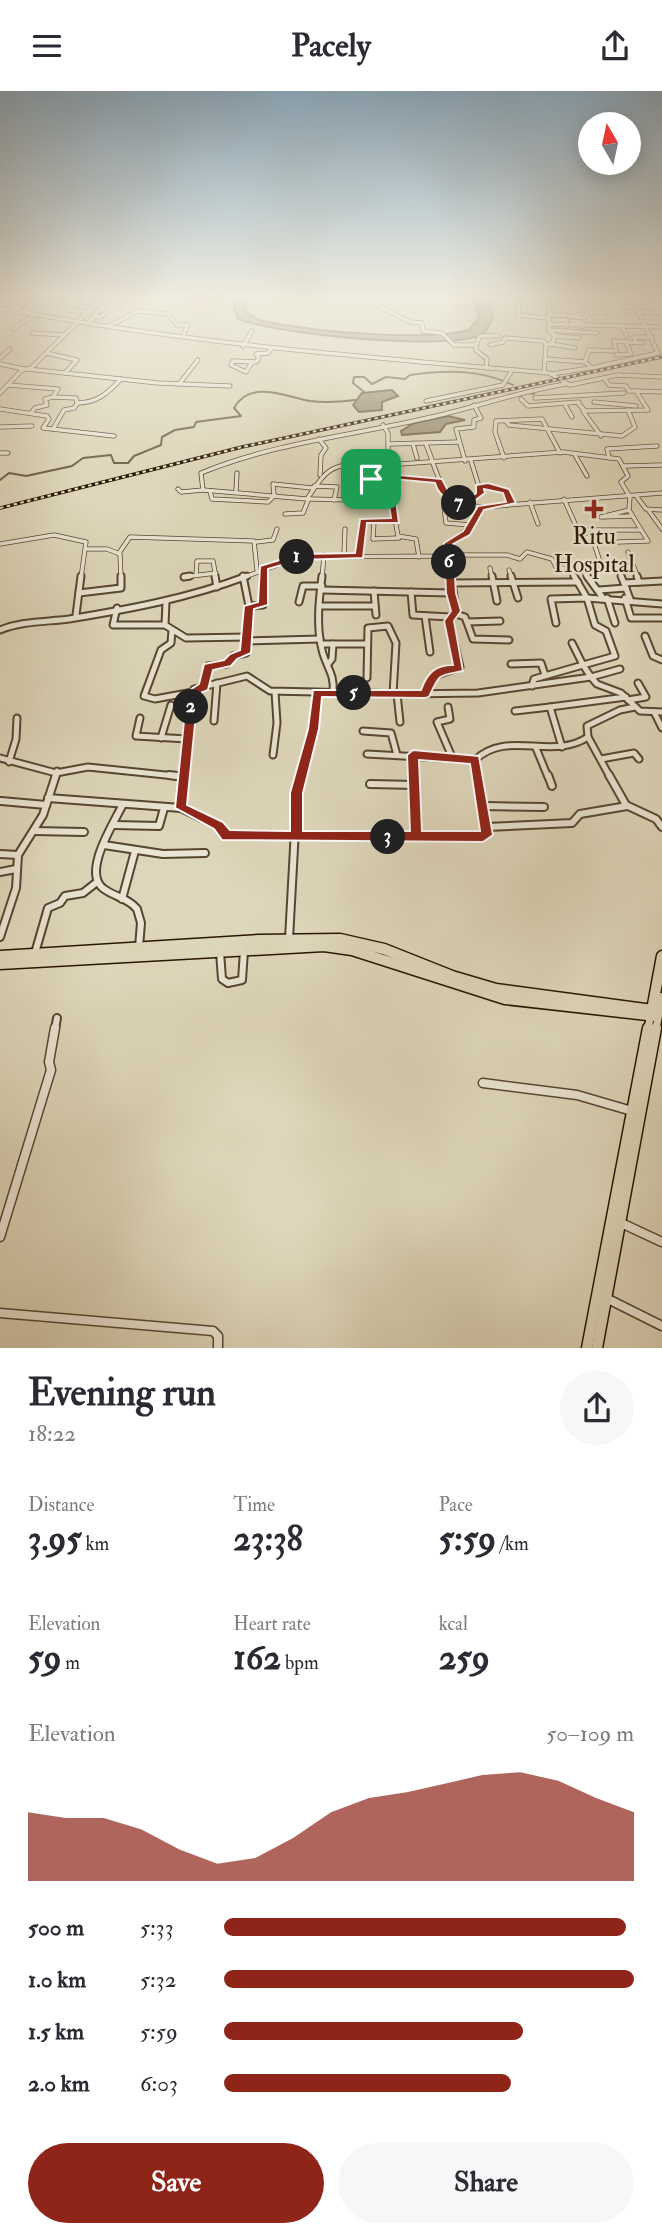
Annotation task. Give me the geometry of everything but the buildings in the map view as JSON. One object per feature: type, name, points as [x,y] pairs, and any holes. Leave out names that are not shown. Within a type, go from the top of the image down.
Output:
[{"type":"highway","points":[[0,956],[289,939],[340,939],[384,949],[452,977],[496,989],[657,1013]]},
{"type":"highway","points":[[0,964],[244,948],[324,946],[352,950],[505,999],[657,1013]]},
{"type":"highway","points":[[657,1013],[662,956]]},
{"type":"highway","points":[[657,1013],[662,997]]},
{"type":"main road","points":[[587,1348],[632,1111],[657,1013]]},
{"type":"main road","points":[[597,1348],[657,1013]]},
{"type":"street","points":[[0,393],[44,355]]},
{"type":"street","points":[[52,355],[77,361],[64,374]]},
{"type":"street","points":[[252,362],[246,372],[236,370],[231,365],[233,361],[257,362],[256,355]]},
{"type":"street","points":[[335,355],[551,374],[653,355]]},
{"type":"street","points":[[483,355],[487,357],[486,368]]},
{"type":"street","points":[[544,373],[546,355]]},
{"type":"street","points":[[585,362],[587,355]]},
{"type":"street","points":[[616,355],[619,362]]},
{"type":"street","points":[[545,359],[585,362],[590,368]]},
{"type":"street","points":[[179,384],[198,360]]},
{"type":"street","points":[[0,364],[64,374],[230,386]]},
{"type":"street","points":[[426,401],[507,382],[511,372]]},
{"type":"street","points":[[551,374],[566,384]]},
{"type":"street","points":[[203,490],[201,473],[218,465],[319,439],[474,405],[518,392],[623,375],[662,377]]},
{"type":"street","points":[[604,377],[609,385],[626,386],[629,391],[662,392]]},
{"type":"street","points":[[53,429],[64,410],[74,408],[79,403],[101,400],[121,379]]},
{"type":"street","points":[[581,383],[594,402],[596,411]]},
{"type":"street","points":[[8,385],[59,389],[52,397]]},
{"type":"street","points":[[583,411],[648,409],[636,391]]},
{"type":"street","points":[[535,398],[624,393]]},
{"type":"street","points":[[576,394],[580,401],[578,403],[601,436]]},
{"type":"street","points":[[31,413],[35,408],[47,405],[45,400],[52,397],[76,398],[79,403]]},
{"type":"street","points":[[521,399],[525,405],[578,403]]},
{"type":"street","points":[[594,402],[619,402],[642,410]]},
{"type":"street","points":[[564,403],[572,417]]},
{"type":"street","points":[[467,506],[469,501],[481,493],[456,429],[473,427],[474,420],[481,418],[474,405]]},
{"type":"street","points":[[0,409],[47,416],[50,419],[43,427],[114,436]]},
{"type":"street","points":[[546,426],[601,436],[625,436],[634,428],[628,410]]},
{"type":"street","points":[[504,458],[494,423],[506,421],[540,419],[560,453]]},
{"type":"street","points":[[383,425],[388,433],[388,477],[399,538]]},
{"type":"street","points":[[0,427],[32,426]]},
{"type":"street","points":[[319,439],[326,448],[321,455],[320,475]]},
{"type":"street","points":[[389,444],[459,442]]},
{"type":"street","points":[[413,444],[417,458]]},
{"type":"street","points":[[426,444],[440,488],[447,496],[467,506]]},
{"type":"street","points":[[608,458],[607,449],[657,446]]},
{"type":"street","points":[[0,453],[8,453]]},
{"type":"street","points":[[371,501],[367,479],[368,453],[388,454]]},
{"type":"street","points":[[387,465],[560,453],[619,459],[628,476],[621,482],[631,497],[629,510],[650,548]]},
{"type":"street","points":[[575,455],[587,476]]},
{"type":"street","points":[[285,514],[303,513],[320,475],[334,464],[367,464]]},
{"type":"street","points":[[624,465],[662,465]]},
{"type":"street","points":[[236,491],[237,473]]},
{"type":"street","points":[[388,477],[439,481]]},
{"type":"street","points":[[367,479],[372,479],[376,489],[371,501]]},
{"type":"street","points":[[210,491],[212,499],[268,502],[274,495],[273,484],[337,487],[334,501]]},
{"type":"street","points":[[479,487],[506,491],[512,503]]},
{"type":"street","points":[[178,489],[181,492],[236,491],[334,501],[393,501]]},
{"type":"street","points":[[470,525],[445,521],[445,507],[482,507],[662,493]]},
{"type":"street","points":[[637,497],[662,529]]},
{"type":"street","points":[[564,499],[578,521],[582,536],[593,540],[601,570]]},
{"type":"street","points":[[530,502],[538,524]]},
{"type":"street","points":[[425,694],[431,678],[442,669],[460,667],[453,616],[449,543],[464,535],[482,507]]},
{"type":"street","points":[[629,510],[602,518],[632,516]]},
{"type":"street","points":[[649,511],[662,510]]},
{"type":"street","points":[[360,556],[363,521],[396,521]]},
{"type":"street","points":[[374,521],[373,539],[416,539],[419,557]]},
{"type":"street","points":[[79,593],[120,589],[119,553],[125,540],[130,537],[257,542],[273,540],[277,529]]},
{"type":"street","points":[[344,555],[345,529]]},
{"type":"street","points":[[579,530],[641,530]]},
{"type":"street","points":[[0,544],[58,533],[85,541],[87,549],[76,615]]},
{"type":"street","points":[[618,542],[648,541]]},
{"type":"street","points":[[257,542],[257,570]]},
{"type":"street","points":[[87,549],[107,549],[119,553]]},
{"type":"street","points":[[0,630],[14,624],[193,596],[263,568],[299,557],[324,555],[504,555],[520,559],[527,552],[552,559],[554,567],[571,571],[617,567],[625,585],[630,617],[662,618]]},
{"type":"street","points":[[628,552],[639,582]]},
{"type":"street","points":[[324,555],[321,641],[329,671],[335,677],[333,692]]},
{"type":"street","points":[[197,576],[196,562],[213,561],[218,587]]},
{"type":"street","points":[[249,606],[263,605],[263,568]]},
{"type":"street","points":[[490,568],[497,601]]},
{"type":"street","points":[[509,570],[519,599]]},
{"type":"street","points":[[532,686],[532,681],[545,675],[615,656],[606,631],[595,625],[587,598],[571,571]]},
{"type":"street","points":[[583,571],[605,598],[615,623]]},
{"type":"street","points":[[184,577],[216,573]]},
{"type":"street","points":[[204,687],[206,668],[227,664],[233,656],[244,654],[248,639],[249,606],[243,576]]},
{"type":"street","points":[[599,590],[639,582],[662,581]]},
{"type":"street","points":[[451,583],[578,582]]},
{"type":"street","points":[[299,602],[303,586],[451,593]]},
{"type":"street","points":[[374,591],[376,615]]},
{"type":"street","points":[[411,592],[413,615],[463,615],[473,639],[509,640]]},
{"type":"street","points":[[556,623],[551,599],[628,599],[662,604]]},
{"type":"street","points":[[165,625],[166,602]]},
{"type":"street","points":[[321,606],[375,606]]},
{"type":"street","points":[[117,608],[113,625],[165,625],[186,638],[367,644]]},
{"type":"street","points":[[425,616],[430,652]]},
{"type":"street","points":[[467,622],[500,621]]},
{"type":"street","points":[[367,678],[368,628],[390,628],[396,643],[395,694],[400,722]]},
{"type":"street","points":[[172,630],[171,643],[161,650],[159,669],[144,690],[144,696],[155,699],[250,676],[263,689],[275,692],[425,694],[532,686],[591,677],[620,669]]},
{"type":"street","points":[[645,636],[654,657],[662,660]]},
{"type":"street","points":[[572,643],[597,684],[627,699],[640,711],[662,712]]},
{"type":"street","points":[[328,664],[332,659],[333,644]]},
{"type":"street","points":[[511,664],[541,663],[545,675]]},
{"type":"street","points":[[214,721],[218,683]]},
{"type":"street","points":[[515,711],[550,708],[599,698],[604,701],[646,697],[638,683]]},
{"type":"street","points":[[181,808],[192,692]]},
{"type":"street","points":[[273,755],[277,723],[275,692]]},
{"type":"street","points":[[289,939],[289,897],[297,837],[297,793],[314,729],[317,693]]},
{"type":"street","points":[[161,738],[171,705]]},
{"type":"street","points":[[448,707],[450,719],[437,722],[452,757]]},
{"type":"street","points":[[550,708],[562,747]]},
{"type":"street","points":[[627,806],[588,737],[587,726],[620,710],[635,708]]},
{"type":"street","points":[[654,712],[662,728]]},
{"type":"street","points":[[9,762],[16,739],[17,718]]},
{"type":"street","points":[[140,718],[134,735],[187,739]]},
{"type":"street","points":[[363,731],[391,733],[397,755]]},
{"type":"street","points":[[1,801],[181,808],[218,825],[226,836],[483,836],[487,835],[475,760],[482,750],[492,745],[536,748],[577,746],[588,737]]},
{"type":"street","points":[[536,748],[552,786]]},
{"type":"street","points":[[601,759],[634,753],[639,759]]},
{"type":"street","points":[[367,754],[475,760]]},
{"type":"street","points":[[413,755],[416,837]]},
{"type":"street","points":[[0,758],[32,770],[79,772],[88,767],[185,777]]},
{"type":"street","points":[[0,937],[16,888],[18,855],[34,831],[57,771]]},
{"type":"street","points":[[370,785],[416,785]]},
{"type":"street","points":[[123,804],[104,845],[96,876],[97,882],[134,904],[139,911],[139,947]]},
{"type":"street","points":[[483,806],[544,807]]},
{"type":"street","points":[[486,827],[572,823],[578,815],[627,806],[656,819],[662,827]]},
{"type":"street","points":[[114,825],[159,826],[164,808]]},
{"type":"street","points":[[34,831],[84,832]]},
{"type":"street","points":[[104,845],[135,851],[205,853]]},
{"type":"street","points":[[122,899],[135,851]]},
{"type":"street","points":[[0,854],[18,855]]},
{"type":"street","points":[[0,873],[16,869]]},
{"type":"street","points":[[35,954],[48,908],[60,903],[65,896],[86,892],[97,882]]},
{"type":"street","points":[[220,950],[222,979],[228,983],[242,980],[244,948]]},
{"type":"street","points":[[0,1237],[51,1070],[48,1062],[57,1018]]},
{"type":"street","points":[[483,1083],[577,1094],[632,1111]]},
{"type":"street","points":[[619,1222],[662,1242]]},
{"type":"street","points":[[606,1298],[662,1326]]},
{"type":"street","points":[[0,1313],[213,1331],[218,1336],[218,1348]]},
{"type":"shaded area","points":[[392,390],[398,396],[382,402],[382,410],[359,412],[353,405],[362,393]]},
{"type":"shaded area","points":[[448,416],[465,420],[446,424],[440,432],[402,435],[401,431],[414,423]]},
{"type":"waterway","points":[[364,392],[353,383],[354,377],[364,377],[372,384],[386,377],[405,379],[410,375],[423,373],[462,372],[488,376],[513,385]]},
{"type":"waterway","points":[[0,480],[9,473],[26,476],[72,466],[83,458],[111,455],[114,463],[128,463],[134,456],[161,445],[162,437],[175,430],[194,427],[196,422],[241,416],[234,408],[249,394],[269,392],[322,402],[355,400]]},
{"type":"waterway","points":[[521,392],[534,394]]},
{"type":"railway","points":[[0,508],[242,447],[662,357]]},
{"type":"place","name":"Ritu Hospital","points":[[594,509]]},
{"type":"route","points":[[371,479],[367,479],[368,501],[373,501],[393,501],[388,477],[417,477],[425,482],[439,481],[440,488],[447,496],[465,506],[469,506],[469,501],[481,493],[479,487],[488,486],[508,492],[512,503],[481,508],[466,533],[448,545],[451,593],[456,611],[449,621],[460,669],[442,669],[431,678],[425,694],[317,693],[314,729],[297,793],[297,837],[357,837],[416,837],[487,835],[475,760],[413,755],[416,837],[357,837],[297,837],[272,837],[226,836],[218,825],[181,808],[192,692],[196,688],[204,687],[208,666],[227,664],[233,656],[246,653],[249,606],[263,605],[263,568],[299,557],[360,556],[363,521],[396,521],[393,501],[373,501],[376,489],[371,479]]}]
